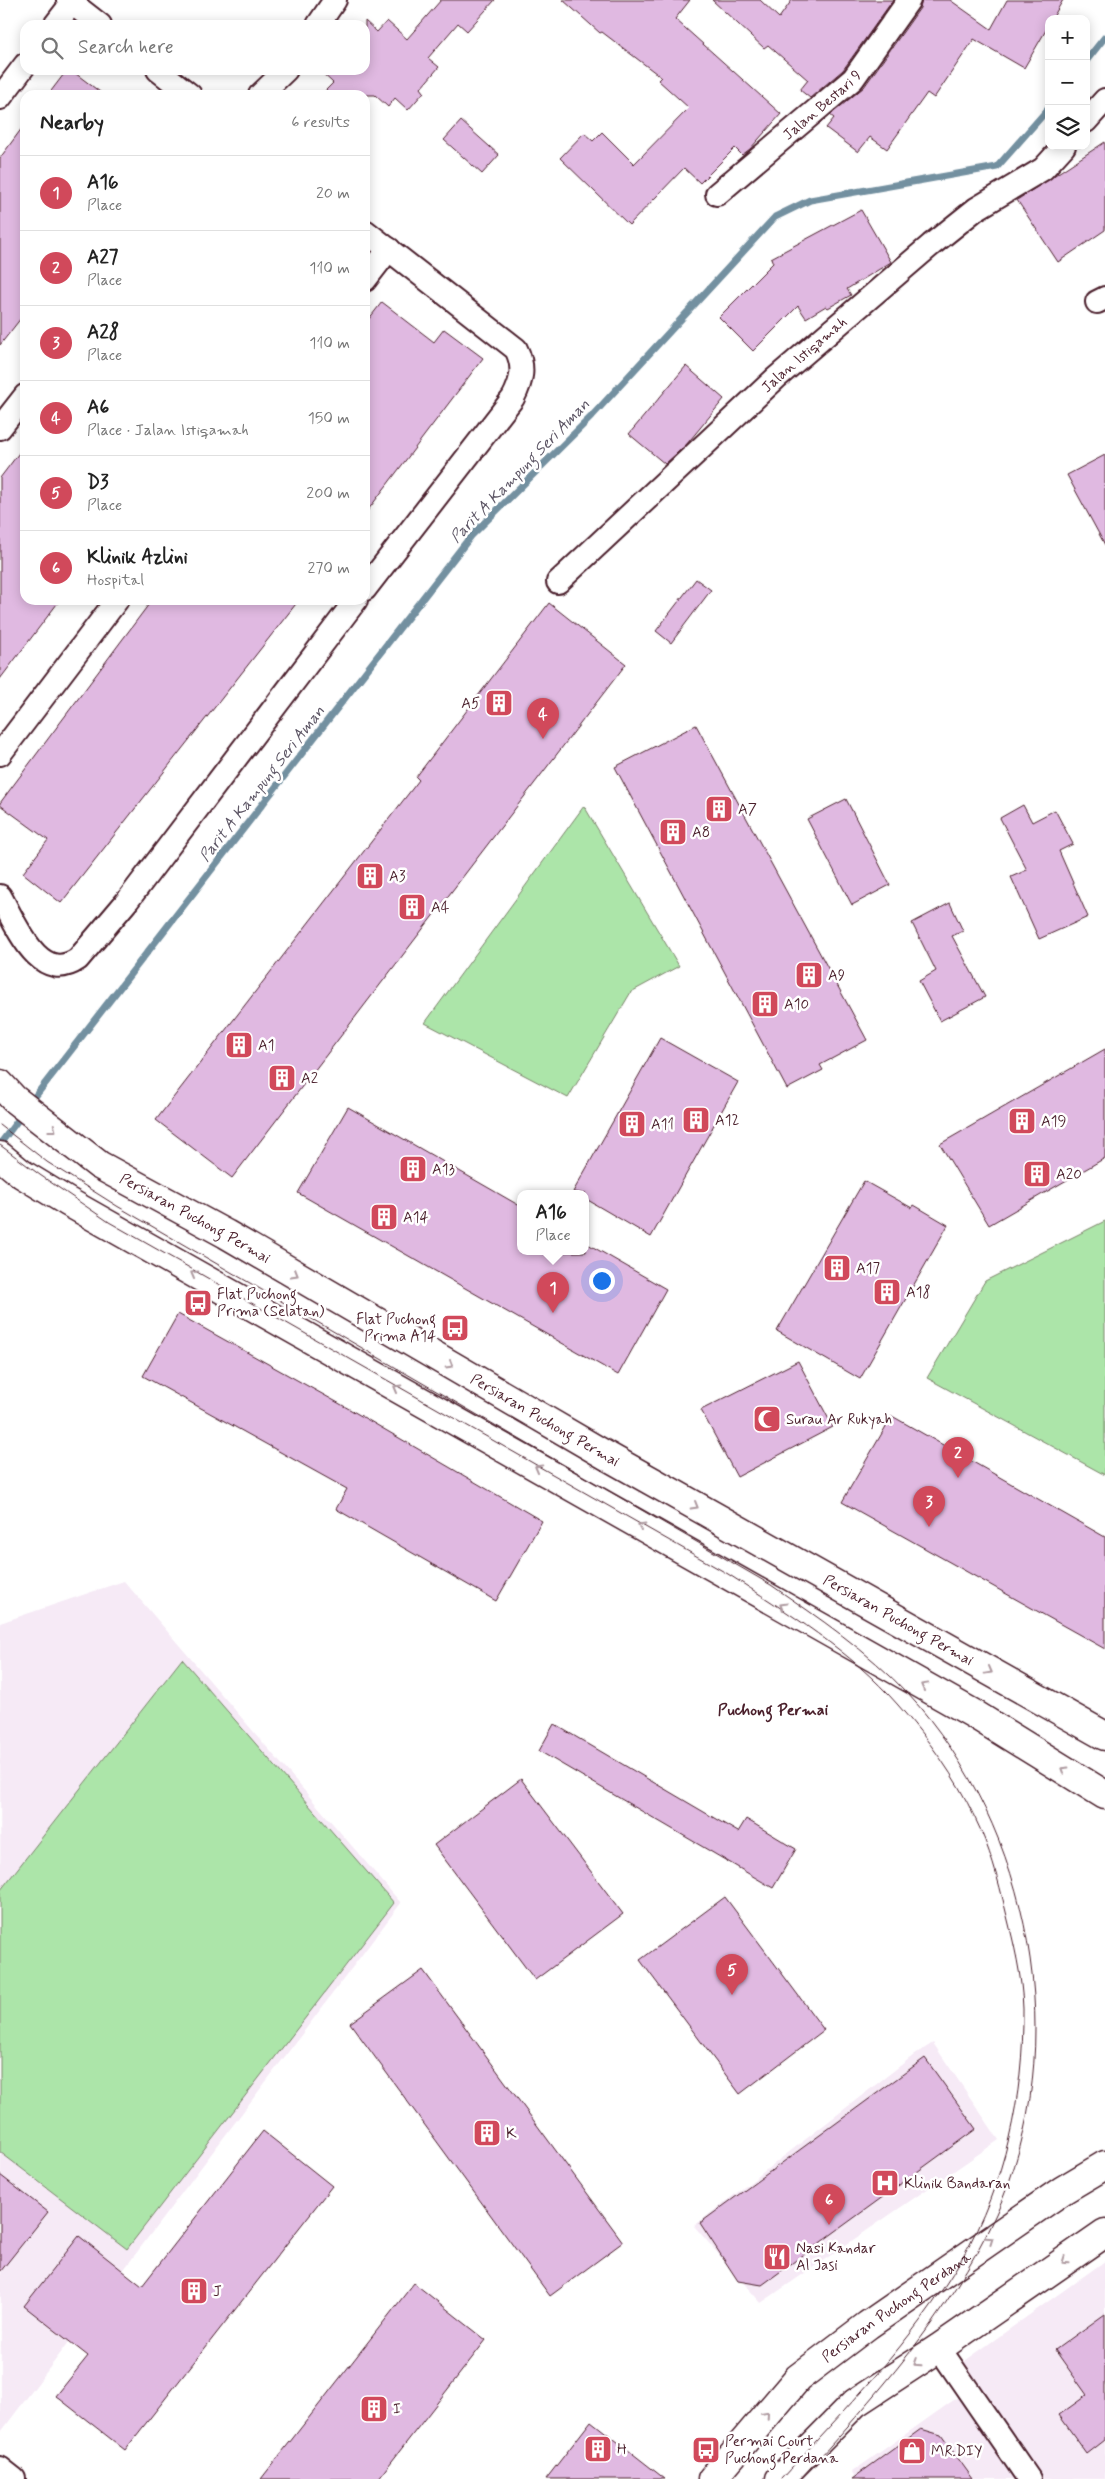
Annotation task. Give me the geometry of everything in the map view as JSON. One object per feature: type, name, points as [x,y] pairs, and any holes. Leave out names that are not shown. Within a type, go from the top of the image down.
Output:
[{"type":"main road","name":"Persiaran Puchong Permai","points":[[7,1091],[99,1165],[226,1234],[607,1456],[1105,1736]]},
{"type":"main road","points":[[0,1156],[11,1174],[68,1202],[974,1714],[1105,1795]]},
{"type":"main road","name":"Persiaran Puchong Perdana","points":[[712,2479],[798,2378],[868,2325],[1063,2190],[1105,2165]]},
{"type":"main road","points":[[780,2479],[855,2403],[939,2348],[1105,2233]]},
{"type":"street","points":[[321,20],[335,0]]},
{"type":"street","name":"Jalan Bestari 9","points":[[717,194],[853,79],[909,0]]},
{"type":"street","points":[[58,20],[70,2],[93,20]]},
{"type":"street","points":[[0,98],[20,72]]},
{"type":"street","points":[[164,75],[184,90]]},
{"type":"street","points":[[265,90],[281,75]]},
{"type":"street","points":[[1090,117],[1105,100]]},
{"type":"street","name":"Jalan Istiqamah","points":[[558,582],[776,378],[923,251],[976,209],[1043,169],[1060,150]]},
{"type":"street","points":[[370,235],[516,349],[523,362],[519,386],[513,398],[370,583]]},
{"type":"street","points":[[370,273],[388,249]]},
{"type":"street","points":[[0,428],[20,402]]},
{"type":"street","points":[[0,754],[113,605]]},
{"type":"street","points":[[0,896],[35,955],[48,965],[68,966],[78,959],[128,900],[352,605]]},
{"type":"street","points":[[939,2348],[1030,2479]]},
{"type":"street","points":[[0,2468],[14,2479]]},
{"type":"shaded area","points":[[124,1581],[401,1903],[1,2432],[0,1623]]},
{"type":"shaded area","points":[[933,2043],[999,2140],[761,2303],[694,2226],[914,2055]]},
{"type":"shaded area","points":[[1105,2261],[1105,2479],[856,2479],[852,2472],[975,2385],[962,2363]]},
{"type":"green space","points":[[584,806],[679,966],[631,992],[568,1098],[425,1023]]},
{"type":"green space","points":[[1105,1221],[1105,1475],[927,1378],[985,1281]]},
{"type":"green space","points":[[182,1659],[394,1903],[127,2249],[0,2152],[0,1891]]},
{"type":"building","points":[[441,0],[495,0],[467,31],[458,23],[428,58],[439,67],[421,88],[424,92],[408,110],[395,98],[388,107],[375,95],[370,95],[370,90],[326,90],[333,83],[324,75],[370,75],[370,26],[377,32],[387,21],[407,39]]},
{"type":"building","points":[[563,0],[690,0],[675,19],[781,114],[750,149],[742,155],[735,148],[700,183],[684,168],[629,225],[560,158],[584,133],[593,141],[602,132],[634,164],[689,108],[658,80],[661,77],[602,32],[600,33]]},
{"type":"building","points":[[712,0],[760,0],[779,18],[792,0],[893,0],[843,70],[810,98],[800,90],[808,80],[768,45],[764,48]]},
{"type":"building","points":[[922,0],[950,0],[991,29],[1007,0],[1063,0],[1054,15],[1045,15],[1045,32],[1024,68],[974,39],[934,98],[927,93],[887,149],[870,137],[858,152],[826,128],[834,118],[830,115],[864,87],[920,8]]},
{"type":"building","points":[[63,75],[78,75],[97,90],[52,90]]},
{"type":"building","points":[[461,121],[499,155],[482,174],[444,140]]},
{"type":"building","points":[[20,131],[20,319],[0,345],[0,158]]},
{"type":"building","points":[[1105,142],[1105,230],[1058,262],[1017,200]]},
{"type":"building","points":[[861,210],[891,262],[847,289],[851,295],[828,308],[826,306],[806,318],[798,306],[753,351],[719,317],[773,263],[771,258]]},
{"type":"building","points":[[382,302],[434,342],[444,329],[483,358],[370,507],[370,318]]},
{"type":"building","points":[[686,366],[724,399],[686,445],[665,464],[629,434]]},
{"type":"building","points":[[20,452],[20,605],[56,605],[0,679],[0,478]]},
{"type":"building","points":[[1105,455],[1105,545],[1067,475]]},
{"type":"building","points":[[696,579],[711,590],[671,643],[656,631]]},
{"type":"building","points":[[549,603],[626,664],[232,1178],[156,1120],[419,780],[416,777]]},
{"type":"building","points":[[148,605],[295,605],[61,903],[23,873],[48,840],[0,805]]},
{"type":"building","points":[[696,725],[867,1040],[820,1065],[823,1070],[787,1089],[615,767]]},
{"type":"building","points":[[846,799],[890,885],[852,905],[807,819]]},
{"type":"building","points":[[1023,805],[1032,822],[1055,810],[1073,844],[1059,851],[1088,917],[1039,939],[1011,877],[1027,870],[1000,818]]},
{"type":"building","points":[[950,903],[963,931],[952,936],[985,997],[940,1021],[919,981],[936,971],[912,923]]},
{"type":"building","points":[[660,1038],[738,1082],[651,1237],[589,1201],[589,1190],[574,1190]]},
{"type":"building","points":[[1105,1049],[1105,1158],[989,1225],[940,1144]]},
{"type":"building","points":[[348,1107],[517,1204],[517,1255],[589,1255],[589,1245],[666,1289],[618,1375],[298,1193]]},
{"type":"building","points":[[864,1181],[912,1208],[914,1205],[948,1225],[860,1379],[777,1331]]},
{"type":"building","points":[[178,1314],[351,1410],[542,1521],[496,1601],[336,1509],[347,1489],[143,1376]]},
{"type":"building","name":"Surau Ar Rukyah","points":[[798,1361],[833,1427],[737,1477],[701,1410]]},
{"type":"building","points":[[892,1416],[1105,1537],[1105,1649],[842,1502]]},
{"type":"building","points":[[554,1724],[738,1832],[746,1819],[796,1849],[773,1888],[539,1751]]},
{"type":"building","points":[[521,1779],[623,1914],[535,1980],[434,1845]]},
{"type":"building","points":[[725,1897],[824,2030],[740,2094],[640,1960]]},
{"type":"building","name":"K","points":[[423,1970],[623,2242],[550,2296],[350,2023]]},
{"type":"building","points":[[925,2058],[976,2129],[762,2285],[738,2281],[700,2223]]},
{"type":"building","name":"J","points":[[263,2131],[332,2186],[125,2450],[56,2396],[88,2356],[24,2306],[79,2236],[142,2286]]},
{"type":"building","points":[[0,2175],[48,2212],[0,2272]]},
{"type":"building","name":"I","points":[[414,2283],[486,2340],[378,2479],[261,2479]]},
{"type":"building","points":[[1105,2314],[1105,2440],[1087,2454],[1059,2415],[1087,2395],[1055,2350]]},
{"type":"building","name":"H","points":[[591,2421],[665,2479],[546,2479]]},
{"type":"building","points":[[921,2429],[941,2435],[973,2479],[852,2479]]},
{"type":"waterway","name":"Parit A Kampung Seri Aman","points":[[1087,60],[1105,37]]},
{"type":"waterway","name":"Parit A Kampung Seri Aman","points":[[30,1103],[471,536],[591,417],[775,217],[810,200],[997,167],[1045,113]]},
{"type":"waterway","points":[[0,1144],[24,1112]]},
{"type":"tram line","points":[[0,1125],[47,1162],[117,1206],[771,1585],[860,1649],[893,1678],[951,1748],[985,1808],[1011,1873],[1027,1942],[1035,2011],[1032,2081],[1019,2149],[996,2214],[956,2287],[909,2354],[800,2479]]},
{"type":"tram line","points":[[0,1145],[109,1222],[728,1574],[795,1618],[839,1650],[880,1685],[920,1731],[941,1759],[959,1788],[980,1829],[993,1864],[1012,1936],[1021,1984],[1023,2009],[1020,2074],[1009,2138],[990,2200],[962,2258],[943,2288],[901,2346],[781,2479]]},
{"type":"place","name":"A5","points":[[499,703]]},
{"type":"place","name":"A6","points":[[543,739]]},
{"type":"place","name":"A7","points":[[719,809]]},
{"type":"place","name":"A8","points":[[673,832]]},
{"type":"place","name":"A3","points":[[370,876]]},
{"type":"place","name":"A4","points":[[412,907]]},
{"type":"place","name":"A9","points":[[809,975]]},
{"type":"place","name":"A10","points":[[765,1004]]},
{"type":"place","name":"A1","points":[[239,1045]]},
{"type":"place","name":"A2","points":[[282,1078]]},
{"type":"place","name":"A12","points":[[696,1120]]},
{"type":"place","name":"A19","points":[[1022,1121]]},
{"type":"place","name":"A11","points":[[632,1124]]},
{"type":"place","name":"A13","points":[[413,1169]]},
{"type":"place","name":"A20","points":[[1037,1174]]},
{"type":"place","name":"A14","points":[[384,1217]]},
{"type":"place","name":"A17","points":[[837,1268]]},
{"type":"place","name":"A18","points":[[887,1292]]},
{"type":"place","name":"Flat Puchong Prima (Selatan)","points":[[198,1303]]},
{"type":"place","name":"A16","points":[[553,1313]]},
{"type":"place","name":"Flat Puchong Prima A14","points":[[455,1328]]},
{"type":"place","name":"Surau Ar Rukyah","points":[[767,1419]]},
{"type":"place","name":"A27","points":[[958,1478]]},
{"type":"place","name":"A28","points":[[929,1527]]},
{"type":"place","name":"D3","points":[[732,1995]]},
{"type":"place","name":"K","points":[[487,2133]]},
{"type":"place","name":"Klinik Bandaran","points":[[885,2183]]},
{"type":"place","name":"Klinik Azlini","points":[[829,2225]]},
{"type":"place","name":"Nasi Kandar Al Jasi","points":[[777,2257]]},
{"type":"place","name":"J","points":[[194,2291]]},
{"type":"place","name":"I","points":[[374,2409]]},
{"type":"place","name":"H","points":[[598,2449]]},
{"type":"place","name":"Permai Court Puchong Perdana","points":[[706,2450]]},
{"type":"place","name":"MR.DIY","points":[[912,2451]]},
{"type":"district","name":"Puchong Permai","points":[[773,1709]]}]
